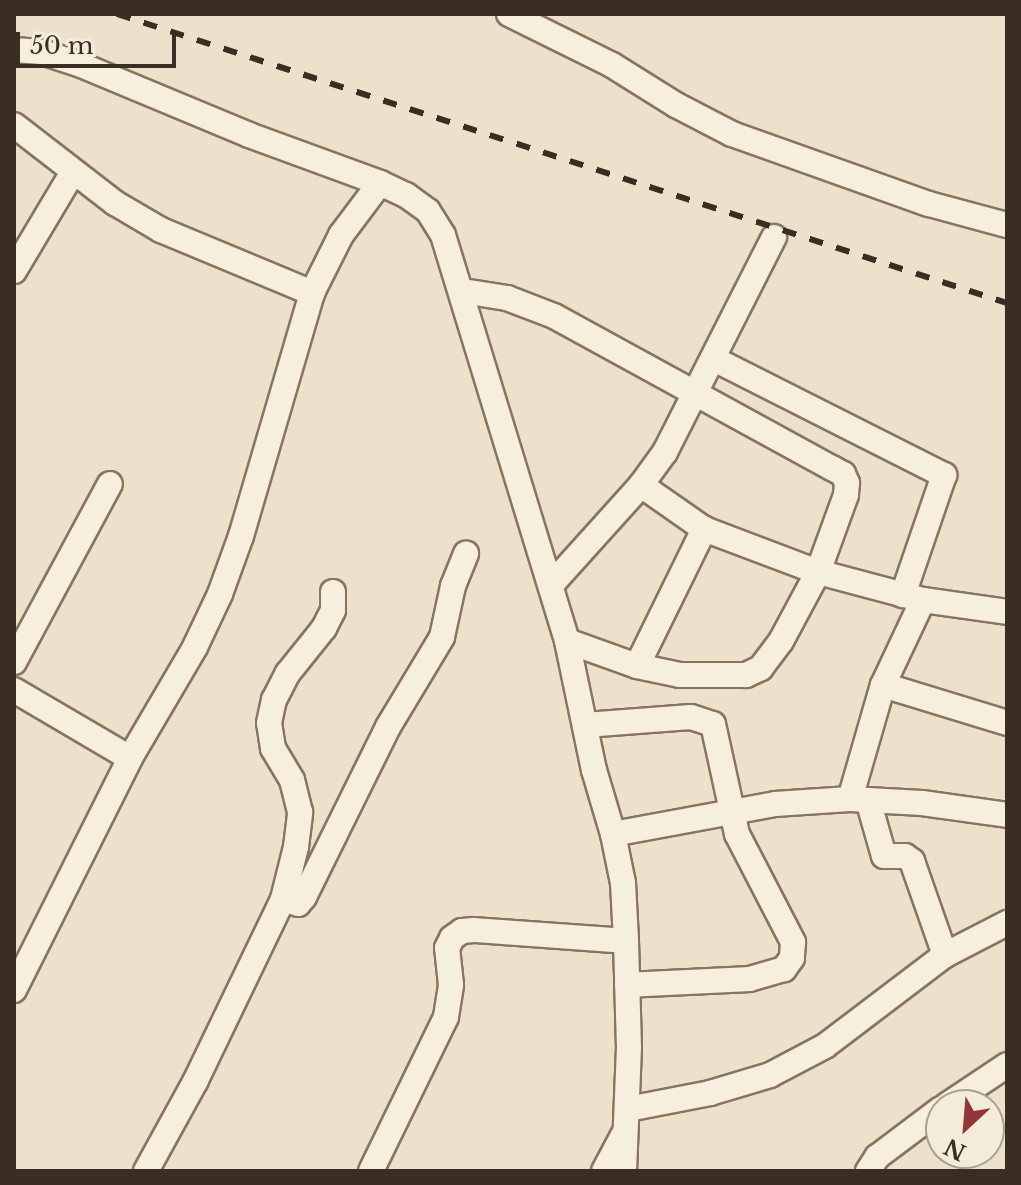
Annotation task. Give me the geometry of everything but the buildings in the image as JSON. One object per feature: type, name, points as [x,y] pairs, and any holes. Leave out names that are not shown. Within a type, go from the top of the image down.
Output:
[{"type":"street","points":[[509,14],[612,65],[676,105],[732,134],[929,204],[1007,225]]},
{"type":"street","points":[[14,50],[42,52],[81,65],[249,135],[380,183],[406,195],[428,211],[443,235],[463,291],[482,364],[567,641],[623,883],[627,985],[624,1171]]},
{"type":"street","points":[[14,125],[115,203],[161,230],[312,293]]},
{"type":"street","points":[[14,271],[73,172]]},
{"type":"street","points":[[14,990],[130,758],[195,647],[220,594],[241,536],[312,293],[341,235],[380,183]]},
{"type":"street","points":[[551,585],[641,485],[665,452],[774,237]]},
{"type":"street","points":[[463,291],[507,298],[554,316],[615,346],[696,395],[843,474],[846,495],[818,572],[781,641],[761,668],[746,675],[680,675],[637,666],[567,641]]},
{"type":"street","points":[[714,359],[944,475],[913,598],[883,685],[859,800],[884,856],[905,856],[912,861],[945,955]]},
{"type":"street","points":[[14,662],[110,484]]},
{"type":"street","points":[[641,485],[704,529],[818,572],[913,598],[1007,612]]},
{"type":"street","points":[[637,666],[704,529]]},
{"type":"street","points":[[283,899],[298,904],[304,897],[388,727],[442,637],[453,586],[466,554]]},
{"type":"street","points":[[146,1171],[195,1082],[283,899],[296,847],[300,812],[292,780],[273,748],[269,723],[274,700],[288,673],[329,619],[333,610],[333,592]]},
{"type":"street","points":[[883,685],[1007,723]]},
{"type":"street","points":[[14,690],[130,758]]},
{"type":"street","points":[[585,725],[705,719],[713,724],[729,811],[750,860],[793,942],[792,958],[784,969],[749,979],[627,985]]},
{"type":"street","points":[[613,834],[729,811],[859,800],[922,803],[1007,815]]},
{"type":"street","points":[[604,1171],[627,1120],[770,1075],[825,1046],[945,955],[1007,923]]},
{"type":"street","points":[[371,1171],[446,1017],[451,985],[447,948],[452,938],[462,931],[474,930],[626,941]]},
{"type":"street","points":[[971,1089],[1007,1065]]},
{"type":"street","points":[[868,1171],[877,1157],[925,1121]]},
{"type":"railway","points":[[117,14],[1007,303]]}]
